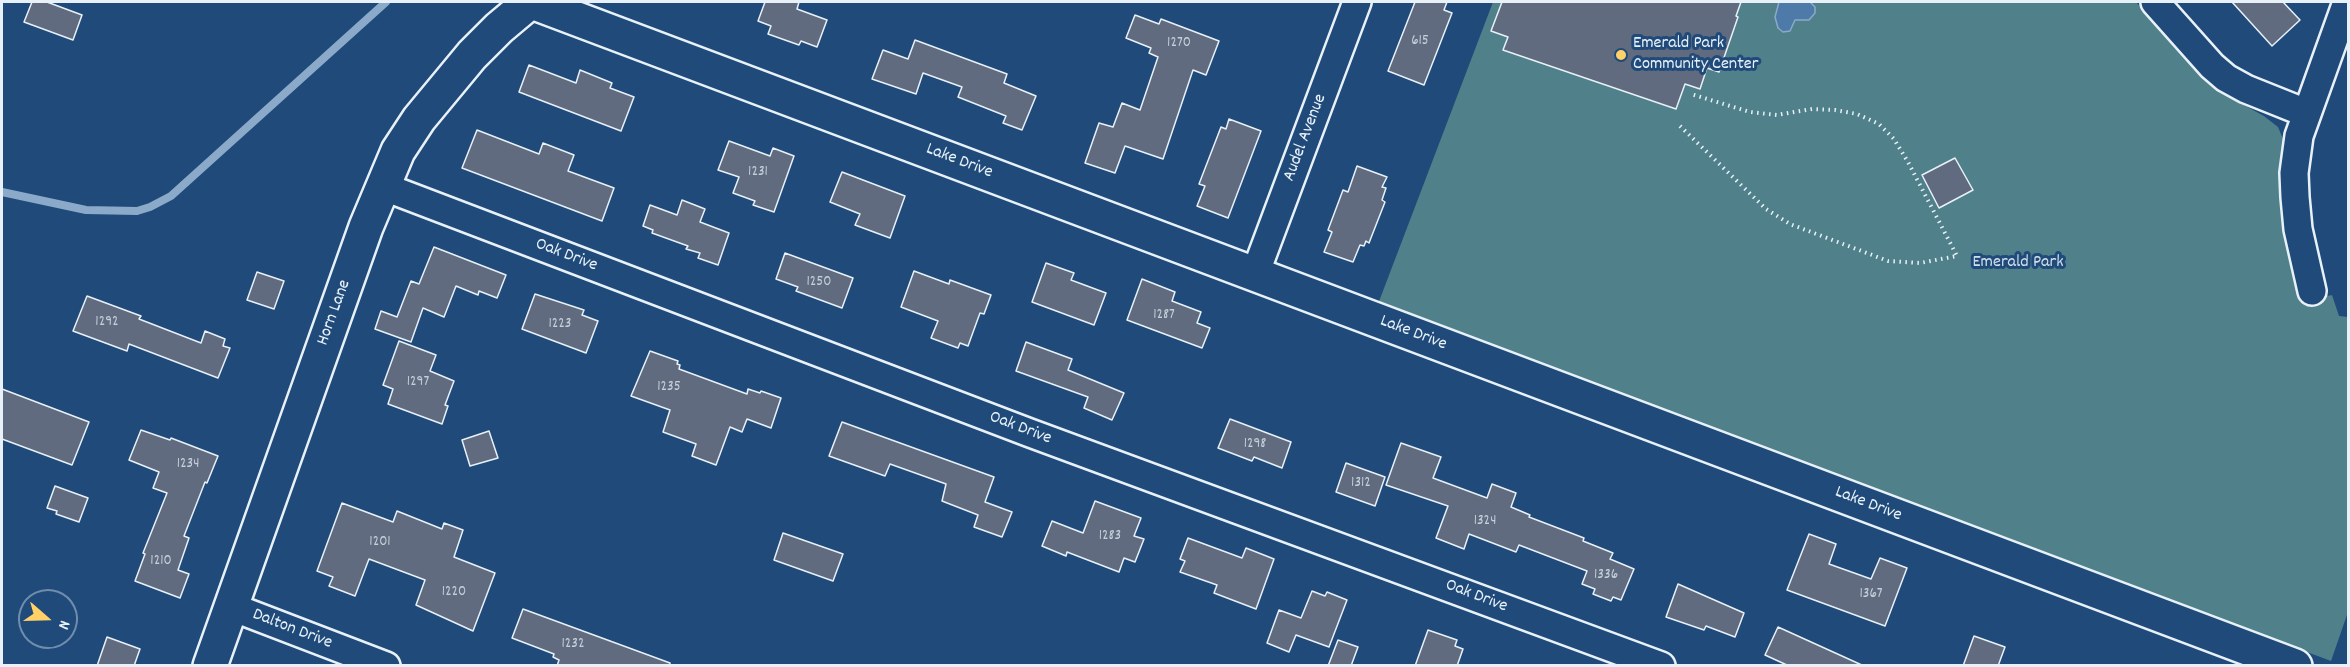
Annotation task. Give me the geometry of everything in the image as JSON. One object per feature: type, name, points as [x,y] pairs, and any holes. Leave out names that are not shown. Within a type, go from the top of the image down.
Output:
[{"type":"street","name":"Horn Lane","points":[[210,666],[382,186],[398,151],[419,118],[472,55],[499,27],[531,2]]},
{"type":"street","name":"Lake Drive","points":[[531,2],[2295,666]]},
{"type":"street","name":"Audel Avenue","points":[[1255,274],[1357,2]]},
{"type":"street","points":[[2155,2],[2212,66],[2226,78],[2246,89],[2306,113]]},
{"type":"street","points":[[2312,291],[2298,229],[2295,197],[2299,136],[2347,2]]},
{"type":"street","name":"Oak Drive","points":[[382,186],[1030,433],[1660,666]]},
{"type":"street","name":"Dalton Drive","points":[[232,607],[386,666]]},
{"type":"path","points":[[1680,126],[1766,208],[1790,224],[1888,261],[1920,263],[1957,256],[1908,162],[1894,139],[1879,124],[1857,114],[1835,110],[1812,109],[1777,115],[1750,112],[1691,94]]},
{"type":"green space","name":"Emerald Park","points":[[1493,2],[2136,2],[2216,90],[2264,116],[2278,127],[2286,146],[2285,213],[2300,302],[2332,295],[2339,316],[2348,317],[2348,612],[2331,661],[1378,304]]},
{"type":"water","points":[[1779,2],[1810,2],[1815,7],[1815,13],[1809,20],[1795,20],[1790,31],[1783,32],[1778,28],[1775,17]]},
{"type":"building","points":[[32,2],[47,2],[82,15],[73,40],[24,22]]},
{"type":"building","points":[[765,2],[799,2],[797,9],[827,20],[817,47],[801,41],[799,45],[768,34],[771,26],[758,21]]},
{"type":"building","points":[[1415,2],[1447,2],[1444,10],[1452,13],[1424,85],[1388,71]]},
{"type":"building","name":"Emerald Park Community Center","points":[[1502,2],[1741,2],[1719,72],[1707,68],[1700,89],[1685,84],[1676,109],[1503,50],[1508,37],[1491,31]]},
{"type":"building","points":[[2232,2],[2283,2],[2300,20],[2272,46]]},
{"type":"building","points":[[1135,15],[1159,24],[1161,19],[1219,41],[1206,75],[1193,70],[1163,159],[1125,146],[1115,173],[1085,163],[1099,123],[1113,127],[1122,103],[1140,110],[1158,57],[1149,53],[1151,48],[1126,38]]},
{"type":"building","points":[[915,40],[1007,74],[1004,83],[1036,96],[1022,130],[1003,123],[1006,116],[958,97],[962,87],[923,73],[916,94],[872,79],[883,50],[908,59]]},
{"type":"building","points":[[529,65],[576,83],[580,70],[612,83],[610,88],[634,97],[621,131],[519,92]]},
{"type":"building","points":[[1229,119],[1261,131],[1228,218],[1197,206],[1205,186],[1199,184],[1221,127],[1226,129]]},
{"type":"building","points":[[477,130],[539,154],[543,143],[574,155],[568,171],[614,188],[602,221],[462,168]]},
{"type":"building","points":[[729,141],[770,156],[773,148],[794,156],[774,212],[753,205],[755,201],[733,193],[739,177],[718,170]]},
{"type":"building","points":[[1955,158],[1973,190],[1939,208],[1922,175]]},
{"type":"building","points":[[1357,166],[1387,177],[1382,187],[1386,188],[1382,200],[1385,202],[1369,243],[1366,241],[1364,246],[1360,245],[1353,262],[1324,252],[1332,232],[1328,230],[1343,190],[1348,192]]},
{"type":"building","points":[[842,172],[905,196],[890,238],[855,225],[860,214],[830,202]]},
{"type":"building","points":[[682,200],[705,209],[700,222],[729,233],[718,265],[698,258],[700,253],[686,249],[688,246],[652,233],[653,230],[643,226],[650,205],[677,215]]},
{"type":"building","points":[[434,247],[506,275],[497,298],[479,291],[478,295],[456,286],[444,317],[423,308],[411,342],[375,329],[381,311],[397,317],[411,281],[419,284]]},
{"type":"building","points":[[785,253],[853,278],[842,308],[796,291],[798,287],[776,279]]},
{"type":"building","points":[[1046,263],[1074,273],[1071,280],[1106,293],[1094,325],[1032,302]]},
{"type":"building","points":[[914,271],[949,284],[950,280],[991,295],[984,314],[980,313],[968,346],[960,343],[958,348],[931,338],[938,321],[901,307]]},
{"type":"building","points":[[257,272],[284,281],[274,309],[247,300]]},
{"type":"building","points":[[1142,279],[1175,292],[1172,301],[1201,312],[1197,323],[1210,328],[1202,348],[1127,320]]},
{"type":"building","points":[[535,294],[584,310],[582,315],[598,321],[586,353],[522,329]]},
{"type":"building","points":[[87,296],[141,316],[139,319],[201,343],[205,331],[225,339],[223,346],[230,348],[218,378],[129,344],[127,351],[73,331]]},
{"type":"building","points":[[399,341],[436,355],[430,371],[454,381],[445,405],[448,406],[442,424],[388,404],[393,389],[383,385]]},
{"type":"building","points":[[1026,342],[1072,359],[1068,370],[1124,393],[1112,420],[1084,408],[1088,397],[1016,371]]},
{"type":"building","points":[[650,351],[678,361],[679,369],[747,394],[748,389],[781,398],[771,428],[747,419],[742,432],[730,427],[716,465],[692,456],[696,444],[663,432],[670,410],[631,396]]},
{"type":"building","points":[[2,389],[89,422],[72,465],[2,439]]},
{"type":"building","points":[[1230,419],[1291,442],[1282,468],[1254,457],[1252,461],[1218,448]]},
{"type":"building","points":[[842,422],[994,477],[985,502],[1012,512],[1002,537],[974,527],[978,515],[942,501],[946,484],[890,464],[885,476],[829,456]]},
{"type":"building","points":[[141,430],[170,440],[171,438],[218,456],[184,536],[189,538],[178,570],[189,574],[180,598],[135,581],[145,554],[143,553],[167,493],[153,488],[159,472],[129,460]]},
{"type":"building","points":[[489,431],[498,458],[470,466],[462,440]]},
{"type":"building","points":[[1401,443],[1441,457],[1433,478],[1487,498],[1492,484],[1516,493],[1511,507],[1613,553],[1610,559],[1634,569],[1621,600],[1613,597],[1611,601],[1593,594],[1595,589],[1582,584],[1587,571],[1519,545],[1516,552],[1469,534],[1464,549],[1436,538],[1448,506],[1386,485]]},
{"type":"building","points":[[1346,463],[1385,477],[1375,506],[1336,492]]},
{"type":"building","points":[[55,486],[88,498],[79,522],[56,514],[57,511],[47,508]]},
{"type":"building","points":[[1095,501],[1141,518],[1134,536],[1144,539],[1135,562],[1124,558],[1119,572],[1067,552],[1066,556],[1042,546],[1052,521],[1083,533]]},
{"type":"building","points":[[342,503],[393,522],[397,511],[442,529],[444,523],[463,530],[454,557],[495,573],[473,631],[416,605],[425,580],[369,559],[355,596],[329,586],[333,577],[317,571]]},
{"type":"building","points":[[783,533],[843,554],[833,581],[774,560]]},
{"type":"building","points":[[1809,534],[1836,544],[1829,564],[1871,579],[1880,558],[1907,568],[1885,626],[1787,590]]},
{"type":"building","points":[[1188,538],[1242,558],[1246,548],[1274,559],[1256,609],[1214,593],[1217,585],[1180,572],[1185,561],[1180,559]]},
{"type":"building","points":[[1678,584],[1744,613],[1735,637],[1706,626],[1704,630],[1666,617]]},
{"type":"building","points":[[1312,591],[1325,596],[1327,592],[1347,600],[1329,647],[1296,635],[1289,652],[1267,643],[1279,610],[1301,618]]},
{"type":"building","points":[[523,609],[670,663],[670,666],[557,666],[559,660],[553,657],[554,654],[512,638]]},
{"type":"building","points":[[1778,627],[1864,666],[1789,666],[1765,655]]},
{"type":"building","points":[[1428,630],[1457,640],[1455,646],[1463,649],[1457,666],[1415,666]]},
{"type":"building","points":[[1974,636],[2005,647],[1998,666],[1963,666]]},
{"type":"building","points":[[107,637],[140,649],[134,666],[97,666]]},
{"type":"building","points":[[1338,640],[1358,647],[1351,666],[1328,666]]},
{"type":"waterway","points":[[2,192],[86,210],[137,211],[150,207],[171,196],[386,2]]},
{"type":"place","name":"Emerald Park Community Center","points":[[1621,55]]}]
